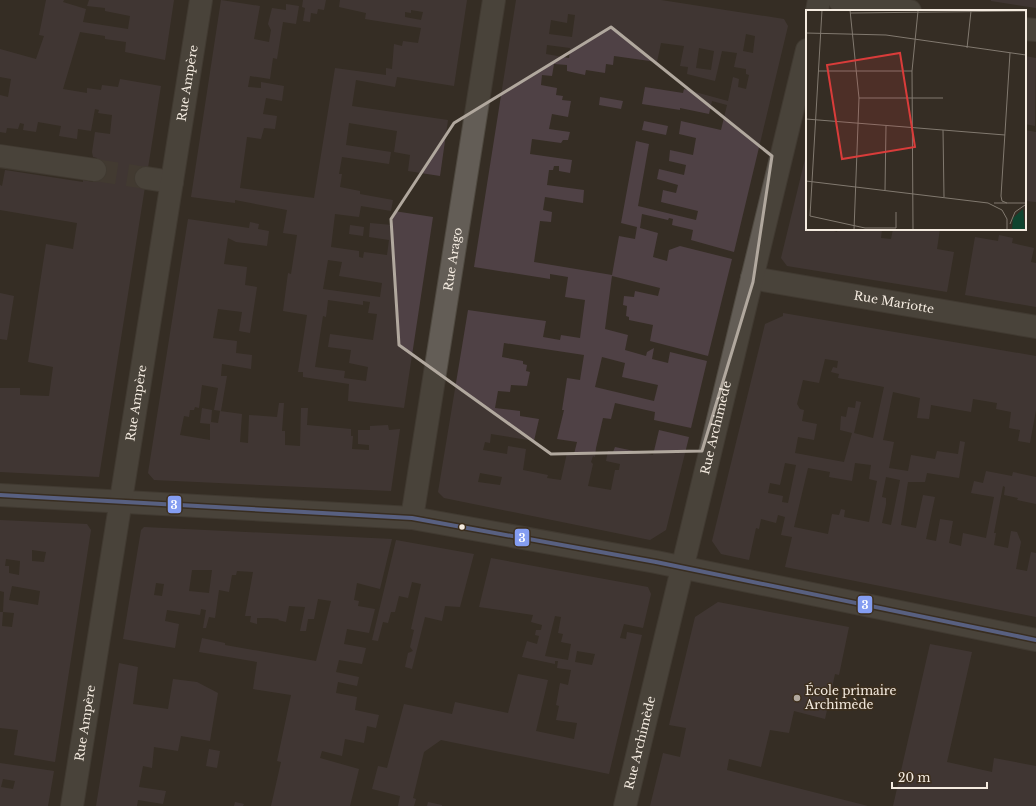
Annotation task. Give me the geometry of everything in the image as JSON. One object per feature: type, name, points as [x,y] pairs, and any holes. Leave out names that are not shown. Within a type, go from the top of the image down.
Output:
[{"type":"street","name":"Rue Ampère","points":[[72,806],[201,0]]},
{"type":"street","name":"Rue Arago","points":[[412,518],[494,0]]},
{"type":"street","points":[[817,10],[819,0]]},
{"type":"street","points":[[839,0],[904,10]]},
{"type":"street","points":[[1026,29],[1036,30]]},
{"type":"street","name":"Rue Archimède","points":[[625,806],[806,54]]},
{"type":"street","points":[[0,156],[95,170]]},
{"type":"street","points":[[146,178],[172,182]]},
{"type":"street","name":"Rue Mariotte","points":[[752,278],[1036,327]]},
{"type":"street","points":[[0,495],[412,518],[682,567],[1036,640]]},
{"type":"highlighted area","points":[[611,27],[772,156],[753,282],[702,451],[551,454],[399,345],[391,219],[454,123]]},
{"type":"building","points":[[46,0],[64,0],[63,2],[86,9],[83,22],[128,29],[130,16],[105,11],[105,8],[87,6],[89,0],[174,0],[165,60],[125,52],[126,42],[105,39],[105,36],[80,32],[63,89],[87,93],[87,88],[101,90],[102,85],[118,87],[120,79],[161,86],[99,477],[0,472],[0,388],[20,388],[20,395],[49,396],[53,367],[28,362],[46,244],[73,249],[77,223],[0,210],[0,185],[2,186],[5,170],[83,182],[83,180],[93,182],[97,158],[93,157],[92,152],[95,132],[110,134],[112,115],[98,113],[99,110],[95,109],[91,131],[78,129],[77,139],[59,136],[61,126],[38,122],[36,132],[23,130],[24,124],[20,123],[18,129],[7,128],[6,133],[0,132],[0,95],[8,97],[11,79],[0,77],[0,49],[36,59],[44,36],[39,35]]},
{"type":"building","points":[[221,0],[260,6],[254,39],[269,42],[271,30],[268,24],[272,8],[286,10],[286,4],[299,6],[296,24],[283,22],[277,59],[273,58],[270,79],[250,76],[248,87],[261,88],[261,82],[284,86],[282,101],[266,98],[263,114],[277,116],[275,129],[264,128],[261,139],[247,137],[240,188],[314,198],[335,68],[386,75],[386,68],[392,69],[394,44],[402,46],[403,41],[418,43],[421,28],[365,19],[366,13],[339,7],[340,0],[467,0],[454,86],[397,77],[395,87],[356,80],[352,106],[448,120],[440,176],[408,171],[410,155],[394,152],[397,131],[349,123],[346,145],[391,152],[389,164],[342,157],[339,174],[342,174],[340,187],[360,191],[360,194],[393,200],[391,211],[361,206],[359,217],[335,214],[331,247],[359,251],[359,257],[363,258],[364,252],[387,255],[389,240],[369,237],[370,223],[392,225],[394,211],[433,217],[404,408],[348,401],[349,384],[303,377],[303,372],[298,372],[307,315],[283,311],[288,273],[291,274],[297,235],[283,233],[287,210],[235,200],[235,203],[191,197]],"holes":[[[411,10],[423,12],[421,20],[405,17],[405,12],[411,13]],[[328,260],[342,262],[339,276],[382,283],[380,297],[323,289]],[[328,300],[363,305],[363,301],[370,302],[368,313],[377,314],[373,340],[330,334],[328,347],[351,350],[349,363],[368,367],[366,381],[344,378],[345,371],[315,367],[323,316],[326,317]]]},
{"type":"building","points":[[303,0],[326,0],[324,10],[318,9],[317,14],[311,13],[310,22],[303,21],[305,8],[302,7]]},
{"type":"building","points":[[516,0],[661,0],[784,19],[788,26],[734,252],[691,240],[693,230],[672,225],[673,219],[669,218],[668,220],[642,214],[640,228],[658,233],[653,257],[667,261],[669,250],[680,246],[732,259],[708,356],[650,341],[653,325],[629,320],[629,317],[626,316],[627,306],[623,305],[624,296],[634,297],[635,291],[658,296],[660,288],[612,276],[605,329],[628,335],[625,350],[646,356],[647,352],[654,348],[652,359],[668,363],[670,352],[707,361],[691,428],[654,420],[655,412],[615,403],[611,419],[603,418],[595,457],[593,456],[591,462],[593,464],[588,486],[611,490],[615,470],[619,470],[620,464],[606,461],[608,451],[613,452],[615,447],[653,455],[659,430],[689,437],[666,530],[650,540],[444,498],[438,492],[468,310],[546,321],[543,337],[560,340],[561,335],[580,338],[585,300],[565,297],[568,277],[550,274],[550,279],[474,267]],"holes":[[[568,14],[575,15],[572,37],[549,34],[551,20],[567,23]],[[746,34],[755,36],[753,53],[743,51]],[[661,43],[684,46],[680,66],[688,67],[687,74],[715,81],[722,51],[737,53],[734,67],[746,69],[746,74],[749,75],[746,89],[738,87],[739,79],[733,77],[728,101],[684,89],[683,93],[645,87],[642,104],[680,110],[680,108],[709,114],[712,101],[727,105],[721,130],[681,121],[679,134],[696,138],[693,155],[670,150],[669,161],[686,165],[684,175],[659,169],[657,179],[678,185],[676,193],[663,190],[661,202],[698,211],[696,220],[638,206],[649,144],[636,141],[621,223],[637,227],[635,239],[619,236],[612,275],[534,262],[540,221],[551,222],[552,212],[543,210],[545,197],[583,203],[584,190],[547,185],[549,170],[553,170],[554,166],[559,166],[559,171],[570,173],[572,160],[530,154],[532,139],[561,143],[563,140],[568,140],[570,132],[549,129],[552,114],[568,117],[571,101],[562,100],[563,96],[556,95],[557,88],[541,85],[542,75],[552,76],[554,64],[567,65],[567,71],[585,75],[586,70],[605,73],[606,64],[613,65],[614,56],[657,62]],[[547,45],[570,48],[569,58],[546,54]],[[699,48],[714,51],[711,70],[696,68]],[[504,343],[584,355],[580,380],[567,378],[562,410],[564,410],[557,439],[577,442],[574,454],[567,453],[561,480],[547,478],[548,475],[523,470],[526,449],[508,446],[507,454],[483,450],[485,442],[490,443],[491,434],[534,441],[539,419],[520,416],[520,411],[495,408],[498,391],[510,392],[511,385],[527,386],[530,372],[526,371],[527,365],[523,364],[523,361],[502,357]],[[602,357],[625,363],[622,377],[658,385],[654,401],[595,387]],[[480,473],[502,477],[500,485],[478,482]]]},
{"type":"building","points":[[1036,0],[1036,8],[991,1]]},
{"type":"building","points":[[1026,56],[1036,58],[1035,126],[1026,124]]},
{"type":"building","points":[[600,97],[623,101],[621,109],[599,105]]},
{"type":"building","points":[[644,121],[668,126],[666,135],[642,130]]},
{"type":"building","points":[[1026,130],[1036,132],[1036,202],[1026,201]]},
{"type":"building","points":[[806,155],[806,230],[831,230],[837,232],[838,230],[882,230],[881,238],[891,239],[893,230],[940,230],[937,249],[954,252],[947,292],[787,266],[781,258]]},
{"type":"building","points":[[188,219],[249,228],[250,222],[259,224],[258,229],[269,231],[267,246],[236,242],[228,238],[224,264],[247,267],[245,285],[257,287],[250,333],[239,331],[242,312],[218,309],[213,338],[237,341],[236,353],[252,355],[251,369],[222,364],[221,376],[227,376],[221,411],[214,410],[218,388],[202,385],[199,408],[195,407],[194,410],[190,410],[189,417],[184,416],[180,435],[210,440],[210,424],[200,423],[202,408],[212,410],[211,422],[218,423],[220,411],[242,414],[240,442],[248,443],[249,415],[277,417],[279,403],[284,403],[282,431],[285,431],[285,445],[300,446],[301,408],[308,408],[307,425],[351,429],[351,436],[353,436],[352,449],[369,450],[369,445],[358,444],[358,430],[370,430],[370,426],[388,425],[389,430],[400,429],[391,491],[154,480],[148,473]]},
{"type":"building","points":[[350,225],[364,227],[363,236],[349,234]]},
{"type":"building","points":[[999,235],[1013,238],[1012,243],[1034,248],[1031,262],[1036,263],[1036,307],[965,295],[975,237],[998,241]]},
{"type":"building","points":[[0,293],[14,296],[7,340],[0,339]]},
{"type":"building","points":[[783,313],[1036,356],[1036,410],[1030,443],[1018,441],[1020,430],[1009,428],[1011,412],[996,409],[997,403],[973,399],[971,412],[931,405],[929,419],[917,418],[920,398],[893,392],[883,440],[894,442],[889,468],[908,471],[911,455],[935,459],[937,451],[958,454],[960,441],[965,442],[959,478],[927,473],[925,482],[908,482],[901,525],[916,528],[923,495],[935,497],[926,539],[936,541],[940,519],[953,521],[949,543],[961,546],[963,533],[986,538],[994,497],[971,493],[974,481],[983,483],[986,471],[1012,476],[1013,472],[1036,477],[1036,504],[1017,500],[1018,498],[1004,495],[1005,487],[1003,486],[994,533],[996,533],[994,545],[1008,548],[1011,531],[1017,532],[1021,542],[1016,569],[1027,571],[1031,552],[1036,553],[1036,617],[785,567],[792,537],[781,535],[785,517],[778,515],[776,523],[761,519],[759,529],[756,528],[749,560],[721,554],[712,541],[765,324],[783,316]],"holes":[[[825,359],[838,361],[837,368],[833,367],[831,372],[839,374],[838,378],[884,387],[873,438],[854,433],[861,402],[856,401],[855,408],[848,407],[846,417],[841,416],[840,430],[852,433],[844,462],[795,453],[798,437],[814,440],[817,424],[802,421],[804,410],[800,409],[797,404],[803,380],[819,383]],[[785,463],[796,465],[788,503],[782,502],[783,496],[768,493],[770,483],[780,485]],[[855,463],[871,465],[869,479],[877,481],[869,522],[844,517],[845,510],[841,509],[839,515],[832,514],[828,534],[794,527],[808,468],[830,472],[829,477],[852,481]],[[886,477],[900,480],[891,525],[882,523],[886,504],[886,498],[882,497]]]},
{"type":"building","points":[[0,520],[87,524],[91,530],[55,762],[14,755],[18,730],[0,728],[0,612],[3,612],[4,592],[0,591]],"holes":[[[32,550],[46,552],[44,562],[32,561]],[[6,559],[20,561],[19,575],[9,573],[9,566],[5,566]],[[12,586],[40,591],[38,605],[9,600]],[[3,612],[14,613],[12,627],[2,626]]]},
{"type":"building","points":[[144,527],[392,539],[380,589],[357,583],[354,600],[359,601],[358,606],[375,609],[369,633],[347,629],[344,644],[366,648],[362,664],[339,660],[336,672],[359,677],[357,686],[338,682],[336,693],[357,697],[355,710],[379,715],[376,728],[367,726],[364,743],[345,739],[342,756],[322,751],[320,758],[359,769],[350,806],[271,806],[281,762],[277,761],[291,695],[253,689],[257,662],[199,652],[202,638],[225,643],[225,645],[316,661],[331,601],[318,599],[314,619],[308,619],[306,631],[300,631],[305,607],[289,606],[286,622],[278,620],[279,619],[257,618],[257,624],[250,622],[251,616],[245,616],[253,572],[237,571],[236,575],[232,575],[229,592],[219,590],[215,618],[209,617],[206,628],[203,628],[206,610],[201,609],[200,615],[167,610],[165,621],[179,624],[175,648],[123,639],[141,530]],"holes":[[[192,570],[212,570],[209,593],[189,591]],[[156,583],[164,584],[162,596],[154,595]]]},
{"type":"building","points":[[396,540],[474,554],[460,607],[445,606],[442,621],[425,617],[412,669],[405,667],[408,653],[413,651],[410,647],[414,630],[411,629],[421,584],[412,582],[408,598],[399,596],[395,612],[391,612],[388,623],[383,622],[378,641],[372,640]]},
{"type":"building","points":[[491,558],[648,587],[651,594],[643,628],[624,624],[620,638],[626,639],[627,632],[642,635],[609,774],[441,740],[424,752],[413,798],[416,799],[414,806],[398,806],[400,796],[372,789],[378,766],[387,768],[404,704],[452,714],[455,702],[508,713],[518,674],[548,680],[536,731],[574,739],[577,723],[556,720],[559,706],[556,705],[560,683],[568,685],[571,670],[557,668],[558,661],[555,661],[555,664],[522,657],[527,641],[537,644],[539,636],[535,635],[536,630],[541,630],[542,625],[531,622],[533,615],[479,607]],"holes":[[[555,616],[561,617],[558,633],[563,634],[561,642],[571,644],[568,660],[545,656]],[[577,651],[595,654],[592,665],[575,662]]]},
{"type":"building","points":[[718,602],[849,627],[839,675],[835,674],[825,719],[794,711],[789,733],[770,730],[761,767],[729,759],[727,770],[868,806],[650,806],[663,753],[680,757],[686,728],[669,725],[695,617]]},
{"type":"building","points":[[930,644],[972,652],[947,762],[992,772],[994,758],[1036,766],[1036,806],[893,806]]},
{"type":"building","points":[[119,663],[138,667],[133,704],[168,709],[173,679],[197,682],[218,693],[210,741],[181,736],[178,751],[154,747],[152,768],[143,766],[139,787],[166,791],[163,804],[138,800],[137,806],[96,806]]},
{"type":"building","points":[[209,749],[220,751],[217,768],[206,766]]},
{"type":"building","points":[[0,763],[54,771],[48,806],[0,806]],"holes":[[[3,779],[15,781],[13,789],[1,787]]]},
{"type":"building","points":[[235,802],[244,804],[243,806],[234,806]]},
{"type":"building","points":[[428,802],[442,805],[442,806],[427,806]]},
{"type":"tunnel","points":[[95,170],[146,178]]},
{"type":"transit line","name":"3","points":[[0,495],[412,518],[656,562],[1036,640]]},
{"type":"place","name":"École primaire Archimède","points":[[797,698]]}]
